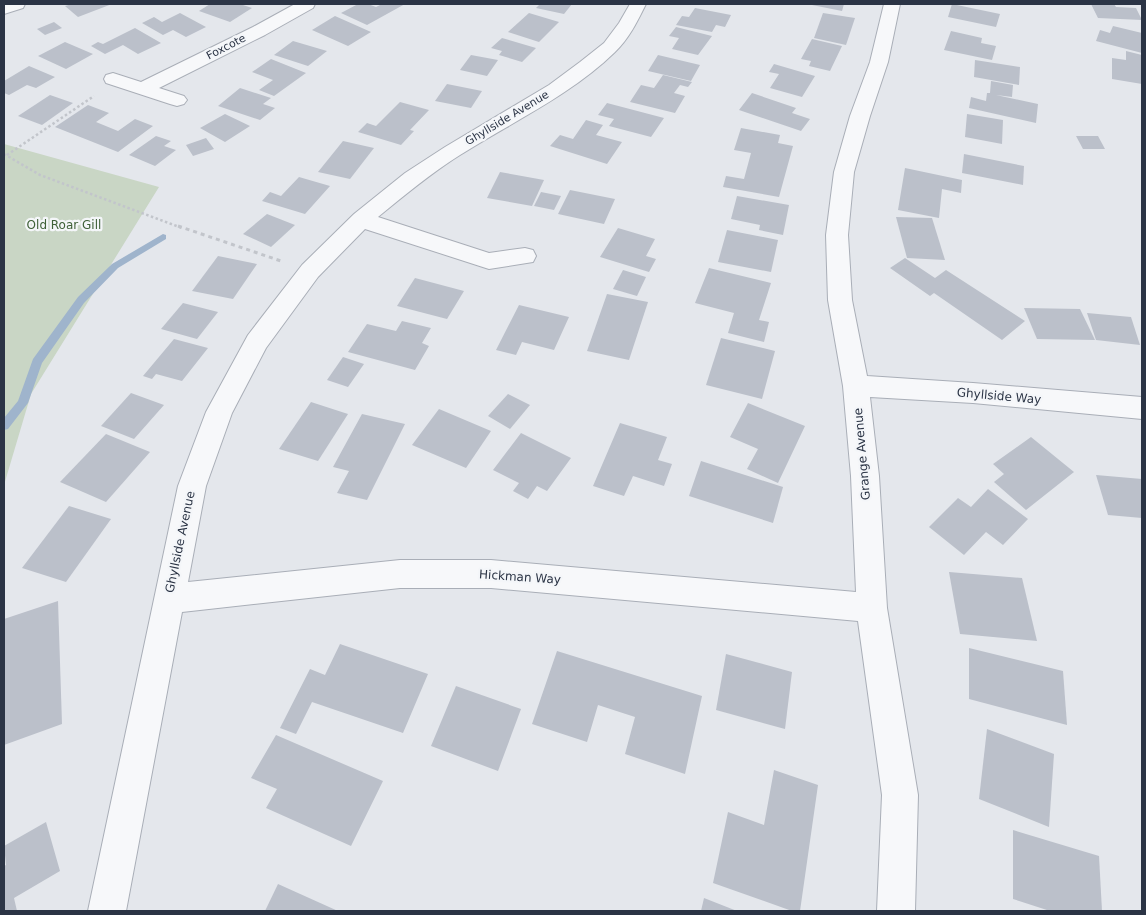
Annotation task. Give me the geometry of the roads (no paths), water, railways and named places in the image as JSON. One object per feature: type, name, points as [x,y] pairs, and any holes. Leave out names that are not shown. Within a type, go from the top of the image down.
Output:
[{"type":"street","points":[[4,9],[17,4]]},
{"type":"street","name":"Foxcote","points":[[144,88],[259,31],[307,4]]},
{"type":"street","name":"Ghyllside Avenue","points":[[107,911],[192,486],[218,412],[257,342],[310,271],[362,220],[412,178],[452,151],[556,89],[587,66],[610,47],[628,24],[638,4]]},
{"type":"street","name":"Grange Avenue","points":[[892,4],[879,62],[860,116],[844,172],[836,235],[840,300],[856,386],[865,476],[872,608],[900,795],[896,911]]},
{"type":"street","points":[[116,80],[177,100]]},
{"type":"street","points":[[362,220],[489,261],[525,256]]},
{"type":"street","name":"Ghyllside Way","points":[[856,386],[973,393],[1142,408]]},
{"type":"street","name":"Hickman Way","points":[[168,599],[400,574],[491,574],[872,608]]},
{"type":"waterway","points":[[4,426],[23,403],[37,362],[81,300],[115,266],[163,237]]},
{"type":"park label","name":"Old Roar Gill","points":[[64,225]]}]
